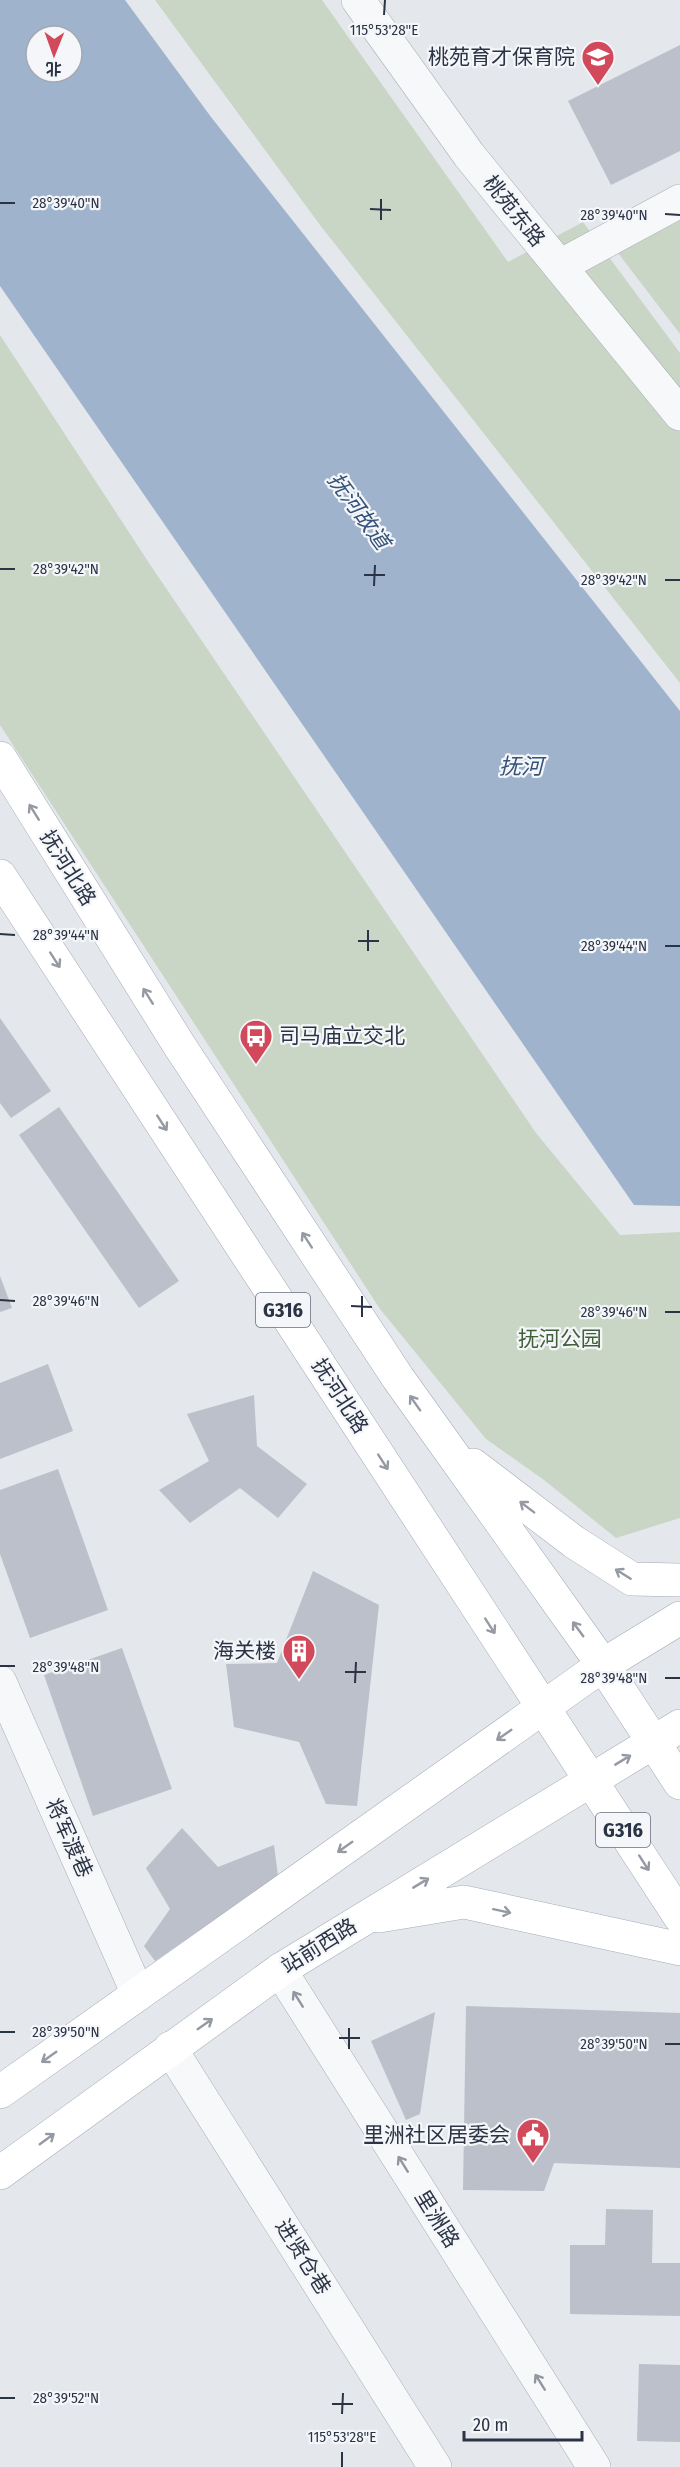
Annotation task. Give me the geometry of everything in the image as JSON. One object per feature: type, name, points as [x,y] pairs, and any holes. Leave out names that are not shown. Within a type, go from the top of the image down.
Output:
[{"type":"main road","name":"抚河北路","points":[[0,758],[179,1045],[398,1378],[603,1665],[667,1734],[680,1783]]},
{"type":"main road","name":"抚河北路","points":[[0,876],[680,1917]]},
{"type":"main road","points":[[444,1443],[574,1542],[632,1580],[680,1580]]},
{"type":"main road","points":[[0,2092],[603,1665],[680,1618]]},
{"type":"main road","name":"站前西路","points":[[0,2173],[280,1970],[667,1734]]},
{"type":"main road","points":[[362,1919],[464,1902],[680,1949]]},
{"type":"street","name":"桃苑东路","points":[[358,0],[469,155],[680,414]]},
{"type":"street","points":[[560,266],[680,201]]},
{"type":"street","name":"将军渡巷","points":[[0,1682],[138,1994]]},
{"type":"street","name":"里洲路","points":[[280,1970],[594,2467]]},
{"type":"street","name":"进贤仓巷","points":[[170,2048],[435,2467]]},
{"type":"green space","points":[[155,0],[322,0],[508,262],[583,222],[680,353],[680,683],[320,225]]},
{"type":"green space","points":[[680,220],[680,334],[618,253]]},
{"type":"green space","name":"抚河公园","points":[[0,335],[151,566],[536,1133],[620,1235],[680,1232],[680,1518],[616,1538],[544,1480],[486,1439],[380,1309],[0,725]]},
{"type":"water","name":"抚河","points":[[0,0],[125,0],[211,117],[680,711],[680,1206],[634,1205],[0,286]]},
{"type":"building","points":[[680,45],[680,151],[611,185],[568,101]]},
{"type":"building","points":[[0,1018],[51,1091],[11,1118],[0,1103]]},
{"type":"building","points":[[59,1107],[179,1281],[139,1308],[19,1135]]},
{"type":"building","points":[[0,1276],[12,1308],[0,1312]]},
{"type":"building","points":[[48,1364],[73,1431],[0,1459],[0,1383]]},
{"type":"building","points":[[254,1395],[257,1446],[307,1484],[278,1518],[240,1488],[190,1523],[159,1490],[209,1461],[187,1414]]},
{"type":"building","points":[[58,1469],[108,1610],[30,1638],[0,1554],[0,1490]]},
{"type":"building","name":"海关楼","points":[[313,1571],[379,1605],[357,1806],[326,1804],[299,1742],[234,1727],[226,1664],[277,1663]]},
{"type":"building","points":[[122,1648],[172,1789],[93,1816],[44,1675]]},
{"type":"building","points":[[182,1828],[218,1867],[274,1845],[278,1876],[155,1961],[144,1946],[170,1909],[146,1868]]},
{"type":"building","points":[[466,2006],[680,2013],[680,2168],[554,2163],[544,2191],[463,2190]]},
{"type":"building","points":[[435,2012],[420,2114],[406,2120],[371,2041]]},
{"type":"building","points":[[606,2209],[653,2210],[652,2263],[680,2263],[680,2316],[570,2314],[570,2245],[605,2245]]},
{"type":"building","points":[[639,2364],[680,2365],[680,2442],[637,2441]]},
{"type":"place","name":"桃苑育才保育院","points":[[598,86]]},
{"type":"place","name":"司马庙立交北","points":[[256,1065]]},
{"type":"place","name":"海关楼","points":[[299,1680]]},
{"type":"place","name":"里洲社区居委会","points":[[533,2164]]},
{"type":"water label","name":"抚河故道","points":[[359,511]]}]
